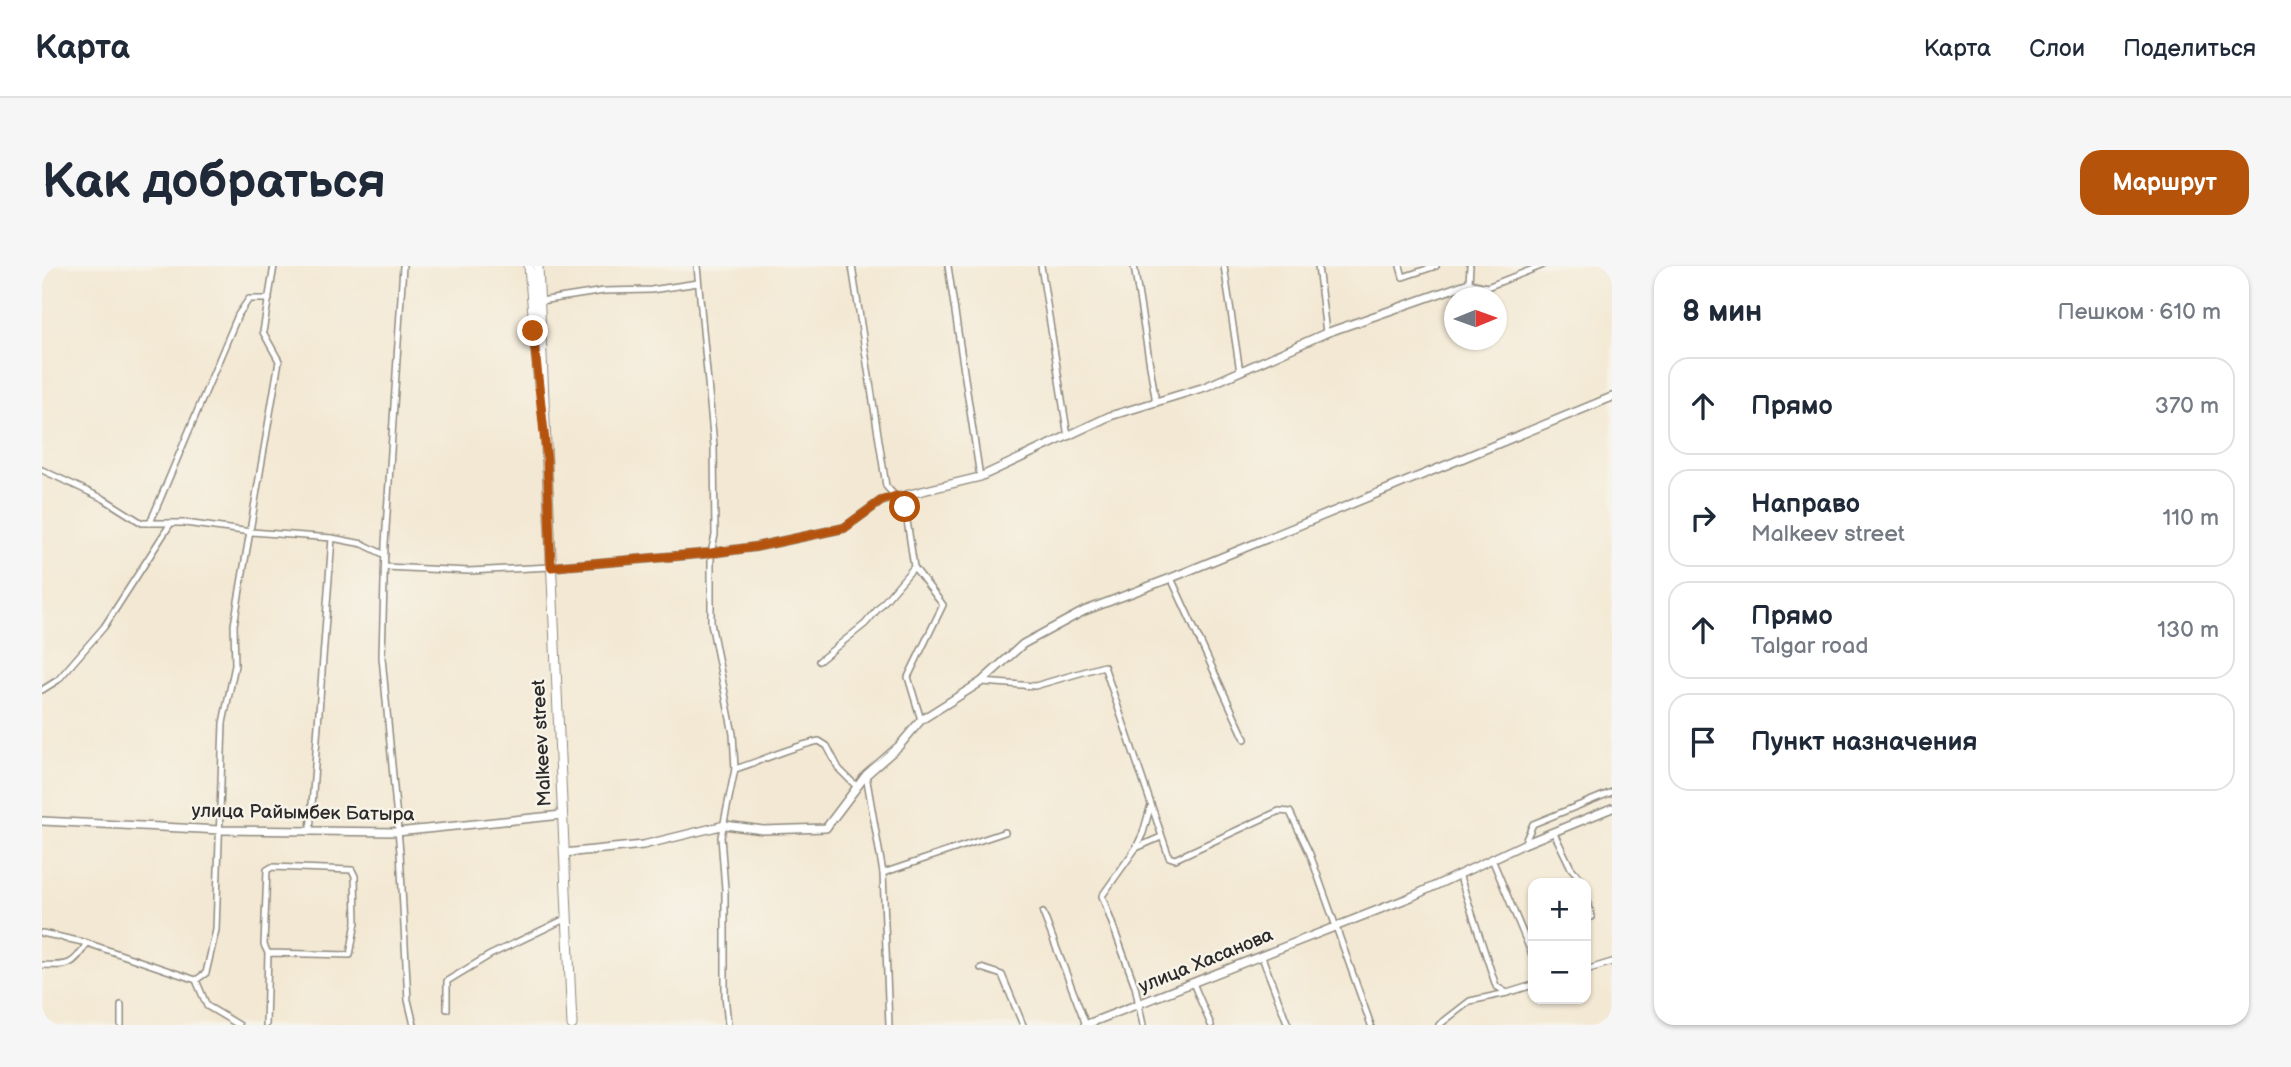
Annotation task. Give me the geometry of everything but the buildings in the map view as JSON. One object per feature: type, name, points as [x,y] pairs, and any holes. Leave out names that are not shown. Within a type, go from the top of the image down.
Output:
[{"type":"main road","points":[[529,266],[547,460]]},
{"type":"main road","points":[[538,266],[547,460]]},
{"type":"main road","name":"Malkeev street","points":[[547,460],[572,1025]]},
{"type":"street","points":[[42,933],[87,943],[196,979],[206,973],[216,930],[223,723],[235,665],[234,625],[279,361],[263,332],[274,266]]},
{"type":"street","points":[[403,266],[384,555],[382,657],[408,1000],[414,1025]]},
{"type":"street","points":[[697,266],[714,446],[715,535],[711,553],[710,623],[733,734],[735,769],[721,837],[728,1025]]},
{"type":"street","points":[[852,266],[886,486],[881,501]]},
{"type":"street","points":[[948,266],[980,477]]},
{"type":"street","points":[[1041,266],[1068,437]]},
{"type":"street","points":[[1134,266],[1156,402]]},
{"type":"street","points":[[1224,266],[1240,372]]},
{"type":"street","points":[[1318,266],[1326,333]]},
{"type":"street","points":[[1400,266],[1403,276],[1436,266]]},
{"type":"street","points":[[1469,282],[1470,266]]},
{"type":"street","points":[[385,567],[469,570],[551,567],[711,553],[755,547],[844,528],[881,501],[980,477],[1110,416],[1205,387],[1326,333],[1469,282],[1487,287],[1541,266]]},
{"type":"street","points":[[540,300],[604,291],[651,290],[698,283]]},
{"type":"street","points":[[150,523],[238,315],[249,299],[269,299]]},
{"type":"street","points":[[564,853],[643,845],[725,825],[763,830],[826,828],[866,775],[899,746],[922,720],[981,682],[1023,644],[1084,611],[1612,397]]},
{"type":"street","points":[[42,470],[104,499],[142,523],[215,526],[251,532],[332,538],[363,544],[384,555]]},
{"type":"street","points":[[886,486],[905,507],[914,566],[943,605],[908,677],[922,720]]},
{"type":"street","points":[[905,507],[914,492]]},
{"type":"street","points":[[42,690],[58,681],[104,627],[171,523]]},
{"type":"street","points":[[310,832],[332,538]]},
{"type":"street","points":[[819,661],[866,624],[914,566]]},
{"type":"street","points":[[1171,578],[1245,739]]},
{"type":"street","points":[[981,682],[1035,686],[1104,666],[1169,857],[1175,859],[1279,811],[1290,812],[1310,854],[1318,882],[1337,924],[1371,1025]]},
{"type":"street","points":[[735,769],[764,760],[792,746],[819,741],[827,746],[839,769],[857,786]]},
{"type":"street","points":[[866,775],[883,873],[889,1025]]},
{"type":"street","points":[[1524,844],[1533,824],[1612,792]]},
{"type":"street","points":[[1143,1025],[1139,1005],[1102,896],[1136,848],[1150,807]]},
{"type":"street","name":"улица Хасанова","points":[[1086,1025],[1411,897],[1524,844],[1612,808]]},
{"type":"street","name":"улица Райымбек Батыра","points":[[42,821],[220,830],[397,832],[562,815]]},
{"type":"street","points":[[883,873],[1005,832]]},
{"type":"street","points":[[1554,833],[1571,868],[1579,878]]},
{"type":"street","points":[[1136,848],[1161,837]]},
{"type":"street","points":[[1492,859],[1528,945]]},
{"type":"street","points":[[266,1025],[268,953],[264,945],[267,870],[272,867],[352,870],[355,876],[356,922],[349,955],[268,953]]},
{"type":"street","points":[[1459,874],[1496,986],[1507,993]]},
{"type":"street","points":[[1043,913],[1086,1025]]},
{"type":"street","points":[[447,1009],[447,981],[489,955],[567,918]]},
{"type":"street","points":[[42,965],[69,963],[77,959],[87,943]]},
{"type":"street","points":[[1262,957],[1288,1025]]},
{"type":"street","points":[[1591,968],[1612,962]]},
{"type":"street","points":[[981,968],[1002,975],[1023,1025]]},
{"type":"street","points":[[196,979],[207,1006],[239,1025]]},
{"type":"street","points":[[1193,982],[1211,1025]]},
{"type":"street","points":[[1439,1025],[1470,1001],[1528,987]]},
{"type":"street","points":[[121,1005],[121,1025]]},
{"type":"route","points":[[533,331],[547,460],[551,567],[755,547],[844,528],[881,501],[896,496],[905,507]]}]
